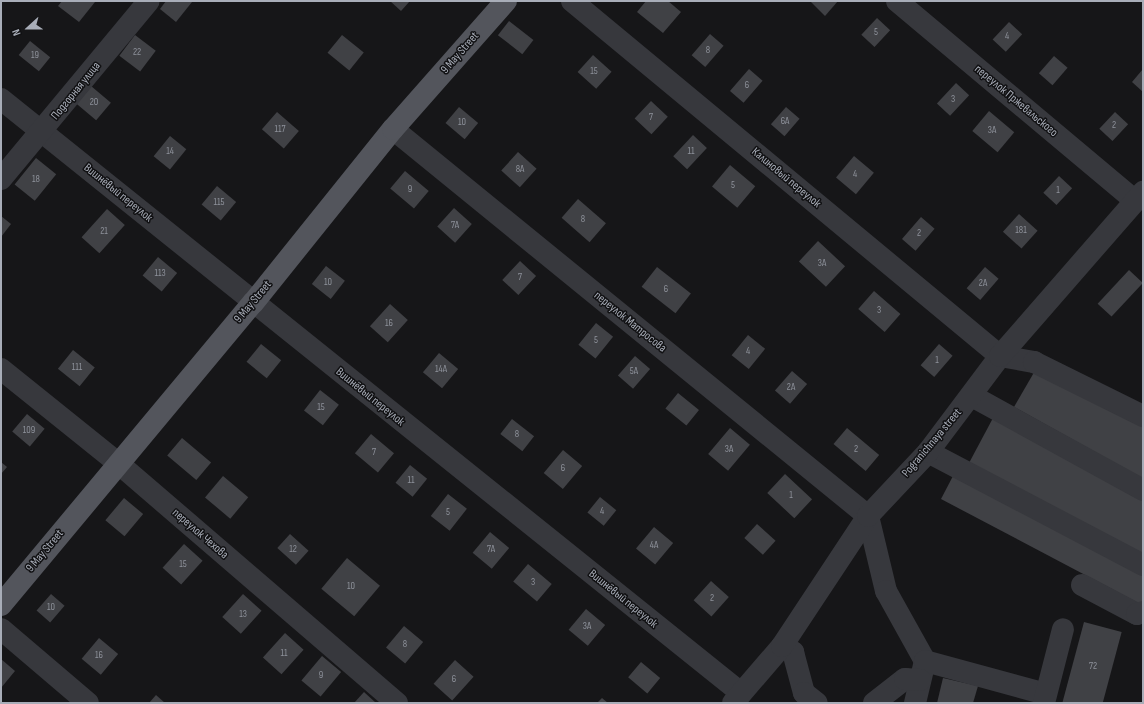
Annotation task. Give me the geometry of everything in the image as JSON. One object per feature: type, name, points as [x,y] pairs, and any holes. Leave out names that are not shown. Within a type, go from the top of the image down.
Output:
[{"type":"main road","name":"9 May Street","points":[[1,605],[253,303],[393,129],[506,1]]},
{"type":"street","name":"Подгорная улица","points":[[1,179],[42,132],[148,1]]},
{"type":"street","name":"Калиновый переулок","points":[[572,1],[1000,356]]},
{"type":"street","name":"переулок Пржевальского","points":[[897,1],[1139,197]]},
{"type":"street","name":"Вишнёвый переулок","points":[[1,99],[737,698]]},
{"type":"street","name":"переулок Матросова","points":[[393,129],[868,516]]},
{"type":"street","name":"Pogranichnaya street","points":[[737,698],[782,646],[868,516],[928,452],[972,396],[1000,356],[1139,197]]},
{"type":"street","points":[[1000,356],[1034,362],[1143,416]]},
{"type":"street","name":"переулок Чехова","points":[[1,368],[118,463],[397,703]]},
{"type":"street","points":[[972,396],[1143,490]]},
{"type":"street","points":[[928,452],[1143,565]]},
{"type":"street","points":[[868,516],[886,591],[923,670],[915,703]]},
{"type":"street","points":[[1082,585],[1137,614],[1143,612]]},
{"type":"street","points":[[1,629],[88,703]]},
{"type":"street","points":[[874,703],[905,679],[923,670],[1045,698],[1062,629]]},
{"type":"street","points":[[782,646],[793,652],[804,693],[817,703]]},
{"type":"building","points":[[62,1],[95,2],[79,22],[58,6]]},
{"type":"building","points":[[166,1],[192,2],[176,22],[160,9]]},
{"type":"building","points":[[390,1],[410,1],[401,11]]},
{"type":"building","points":[[646,1],[668,1],[681,12],[663,33],[637,12]]},
{"type":"building","points":[[810,1],[838,1],[825,16]]},
{"type":"building","points":[[877,18],[890,30],[874,47],[861,35]]},
{"type":"building","points":[[509,21],[533,40],[522,54],[498,35]]},
{"type":"building","points":[[1009,22],[1022,34],[1006,52],[993,40]]},
{"type":"building","points":[[710,34],[724,46],[705,67],[692,55]]},
{"type":"building","points":[[135,35],[156,51],[140,71],[119,56]]},
{"type":"building","points":[[342,35],[364,53],[349,70],[328,53]]},
{"type":"building","points":[[30,41],[50,57],[39,71],[19,55]]},
{"type":"building","points":[[593,55],[612,72],[596,89],[578,72]]},
{"type":"building","points":[[1054,56],[1068,68],[1052,85],[1039,73]]},
{"type":"building","points":[[749,69],[763,81],[744,103],[730,91]]},
{"type":"building","points":[[1143,69],[1143,92],[1132,82]]},
{"type":"building","points":[[956,83],[969,95],[950,116],[937,103]]},
{"type":"building","points":[[91,86],[111,103],[96,120],[76,104]]},
{"type":"building","points":[[651,101],[668,117],[651,134],[635,119]]},
{"type":"building","points":[[459,107],[478,123],[465,139],[446,123]]},
{"type":"building","points":[[786,107],[800,119],[784,136],[771,124]]},
{"type":"building","points":[[989,111],[1014,132],[998,152],[972,131]]},
{"type":"building","points":[[277,112],[299,131],[284,148],[262,129]]},
{"type":"building","points":[[1115,112],[1128,124],[1112,141],[1099,129]]},
{"type":"building","points":[[693,135],[707,148],[687,169],[673,156]]},
{"type":"building","points":[[170,136],[186,149],[170,169],[154,156]]},
{"type":"building","points":[[518,152],[537,169],[520,187],[501,171]]},
{"type":"building","points":[[854,156],[874,173],[856,194],[836,177]]},
{"type":"building","points":[[36,158],[56,174],[35,201],[15,184]]},
{"type":"building","points":[[730,165],[755,186],[737,208],[712,186]]},
{"type":"building","points":[[405,171],[429,191],[414,209],[390,189]]},
{"type":"building","points":[[1059,176],[1072,188],[1056,205],[1043,193]]},
{"type":"building","points":[[217,186],[236,202],[221,220],[202,204]]},
{"type":"building","points":[[578,199],[606,223],[590,242],[562,218]]},
{"type":"building","points":[[454,208],[472,224],[455,243],[437,227]]},
{"type":"building","points":[[107,209],[125,225],[99,253],[82,237]]},
{"type":"building","points":[[1019,214],[1038,231],[1022,249],[1003,232]]},
{"type":"building","points":[[1,216],[11,224],[1,237]]},
{"type":"building","points":[[921,217],[935,229],[916,251],[902,239]]},
{"type":"building","points":[[818,241],[845,266],[826,287],[799,261]]},
{"type":"building","points":[[158,257],[177,273],[162,291],[143,275]]},
{"type":"building","points":[[520,261],[536,276],[518,295],[502,280]]},
{"type":"building","points":[[326,266],[345,281],[331,299],[312,284]]},
{"type":"building","points":[[657,267],[691,293],[675,313],[642,287]]},
{"type":"building","points":[[985,267],[999,279],[980,300],[967,288]]},
{"type":"building","points":[[1129,270],[1143,283],[1112,317],[1098,304]]},
{"type":"building","points":[[874,291],[900,314],[885,332],[858,309]]},
{"type":"building","points":[[390,304],[408,320],[388,342],[370,326]]},
{"type":"building","points":[[596,323],[613,337],[595,359],[578,345]]},
{"type":"building","points":[[748,335],[765,349],[749,369],[732,355]]},
{"type":"building","points":[[261,344],[281,360],[267,378],[247,362]]},
{"type":"building","points":[[939,344],[953,356],[934,377],[921,365]]},
{"type":"building","points":[[73,350],[95,368],[80,386],[58,369]]},
{"type":"building","points":[[439,353],[458,369],[442,388],[423,372]]},
{"type":"building","points":[[635,356],[650,369],[633,389],[618,376]]},
{"type":"building","points":[[1036,369],[1143,424],[1143,479],[1014,407]]},
{"type":"building","points":[[792,371],[807,384],[790,404],[775,391]]},
{"type":"building","points":[[320,390],[339,405],[323,425],[304,410]]},
{"type":"building","points":[[678,393],[699,410],[686,426],[665,409]]},
{"type":"building","points":[[27,414],[45,429],[30,446],[12,432]]},
{"type":"building","points":[[993,418],[1143,500],[1143,556],[969,463]]},
{"type":"building","points":[[512,419],[534,436],[522,451],[500,434]]},
{"type":"building","points":[[730,428],[750,445],[728,471],[708,454]]},
{"type":"building","points":[[847,428],[879,455],[866,471],[834,444]]},
{"type":"building","points":[[371,434],[394,453],[378,472],[355,453]]},
{"type":"building","points":[[182,438],[211,462],[196,480],[167,456]]},
{"type":"building","points":[[563,450],[582,466],[563,489],[544,473]]},
{"type":"building","points":[[1,462],[7,467],[1,474]]},
{"type":"building","points":[[410,465],[427,479],[413,497],[396,483]]},
{"type":"building","points":[[785,474],[812,499],[794,518],[767,493]]},
{"type":"building","points":[[223,476],[248,497],[230,519],[205,497]]},
{"type":"building","points":[[953,476],[1143,573],[1142,605],[941,499]]},
{"type":"building","points":[[448,494],[467,509],[450,531],[431,516]]},
{"type":"building","points":[[600,497],[616,510],[604,526],[587,513]]},
{"type":"building","points":[[124,498],[143,514],[125,536],[105,520]]},
{"type":"building","points":[[757,524],[776,541],[763,555],[744,538]]},
{"type":"building","points":[[654,527],[673,543],[655,565],[636,548]]},
{"type":"building","points":[[490,532],[509,548],[492,569],[473,553]]},
{"type":"building","points":[[290,534],[309,551],[296,565],[277,548]]},
{"type":"building","points":[[184,544],[203,561],[181,585],[163,568]]},
{"type":"building","points":[[347,558],[380,586],[354,616],[321,589]]},
{"type":"building","points":[[528,564],[552,584],[537,602],[513,582]]},
{"type":"building","points":[[711,581],[729,597],[711,616],[694,600]]},
{"type":"building","points":[[51,594],[65,606],[50,622],[37,611]]},
{"type":"building","points":[[243,594],[262,611],[241,634],[222,617]]},
{"type":"building","points":[[586,609],[605,625],[588,646],[569,630]]},
{"type":"building","points":[[1084,622],[1122,632],[1103,703],[1062,703]]},
{"type":"building","points":[[404,626],[423,642],[405,664],[386,647]]},
{"type":"building","points":[[285,633],[304,650],[281,674],[263,658]]},
{"type":"building","points":[[99,638],[118,654],[101,675],[82,659]]},
{"type":"building","points":[[322,656],[341,672],[321,697],[301,681]]},
{"type":"building","points":[[1,659],[15,671],[1,688]]},
{"type":"building","points":[[455,660],[474,677],[452,701],[434,684]]},
{"type":"building","points":[[641,662],[660,678],[647,693],[628,677]]},
{"type":"building","points":[[943,678],[978,686],[973,703],[937,703]]},
{"type":"building","points":[[364,692],[376,703],[354,703]]},
{"type":"building","points":[[156,695],[165,703],[149,703]]},
{"type":"building","points":[[602,698],[608,703],[597,703]]}]
